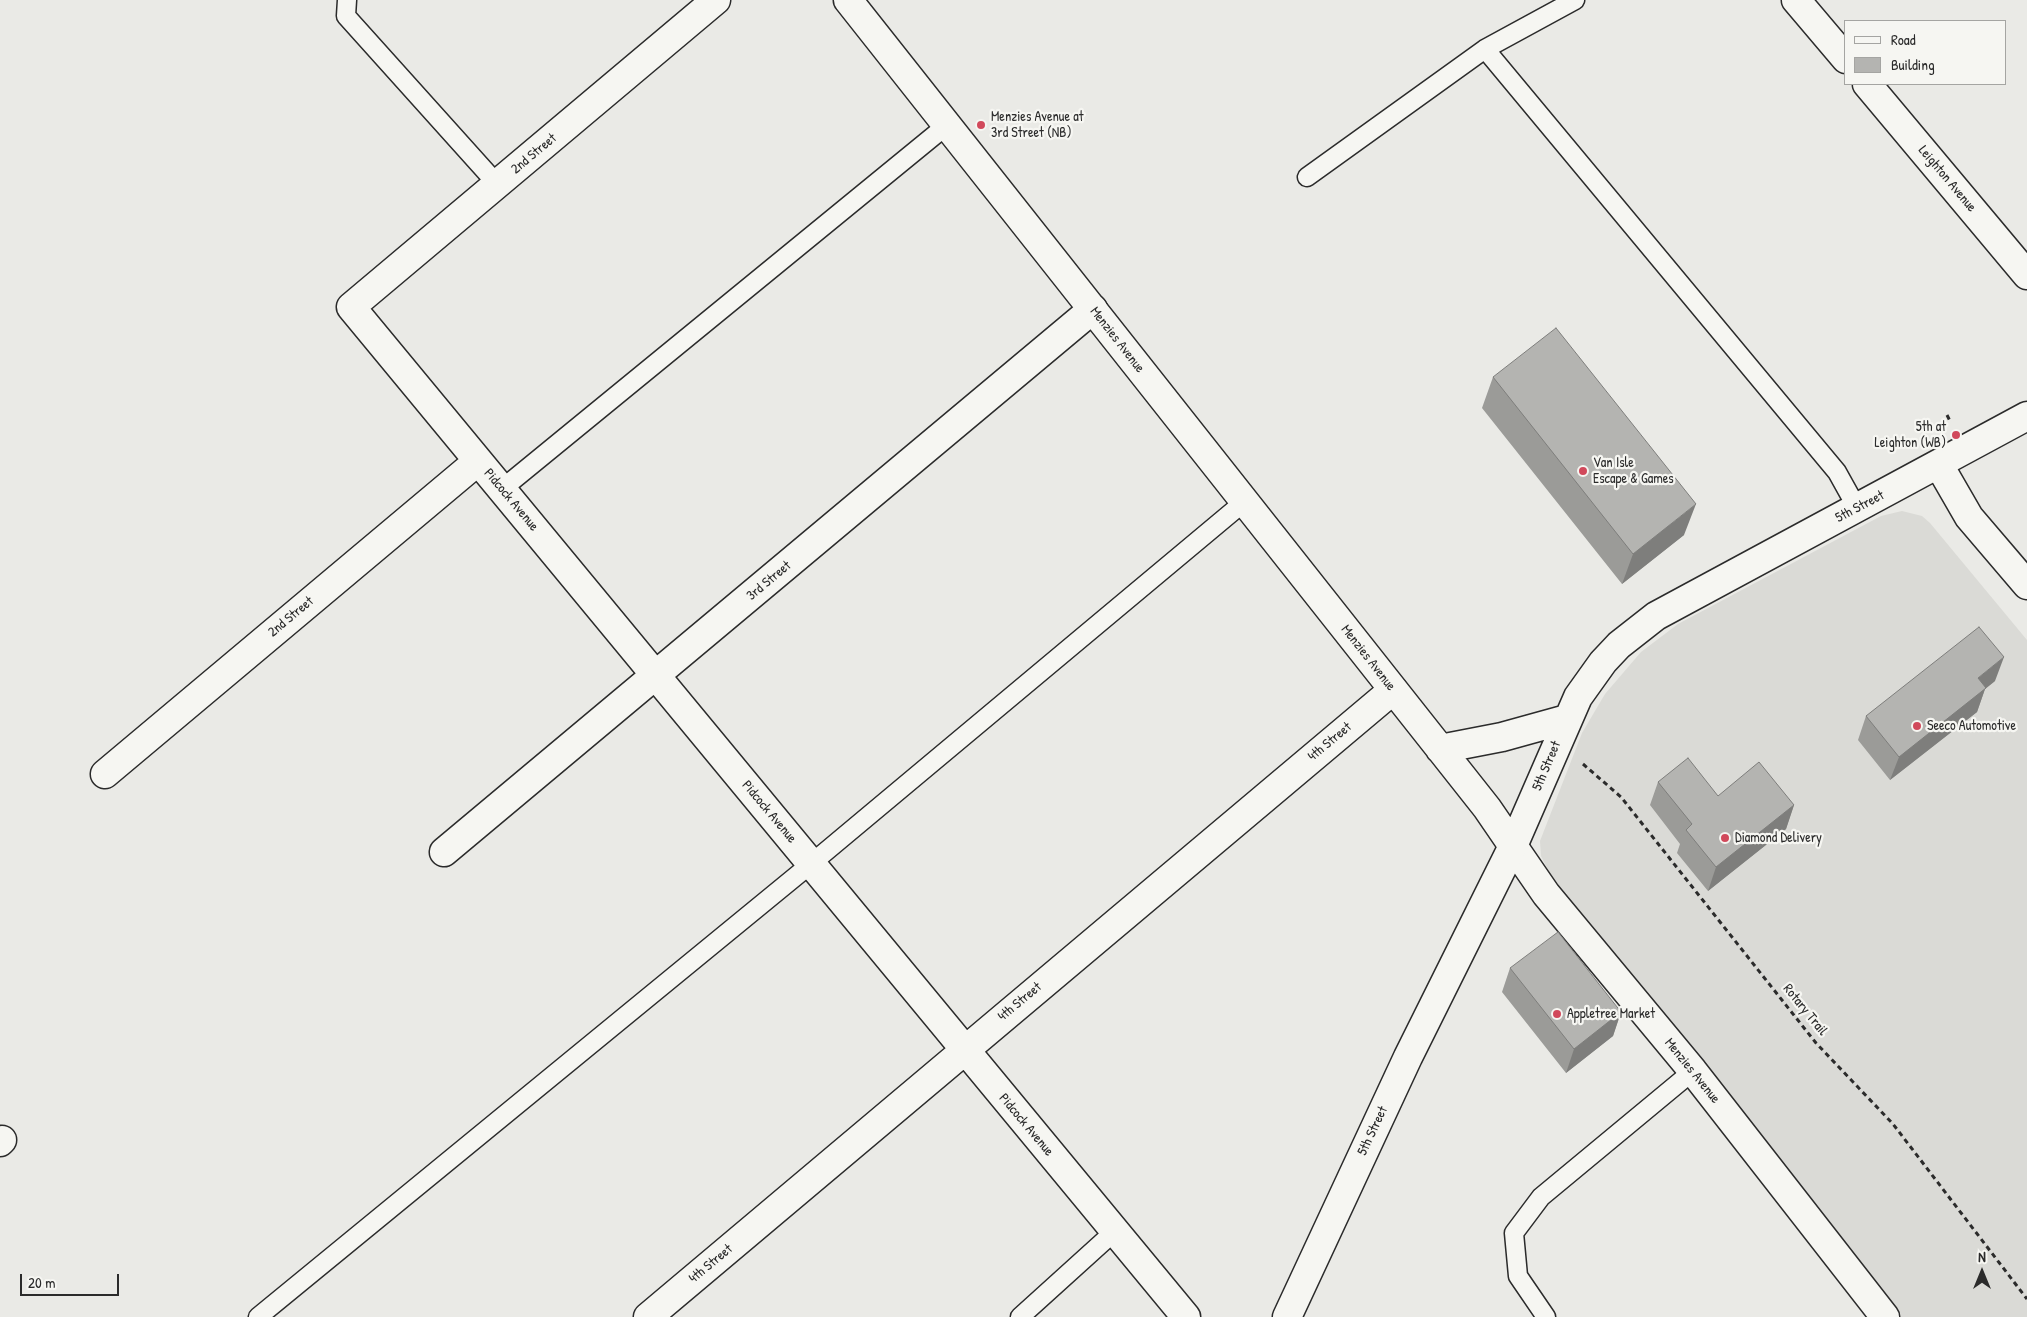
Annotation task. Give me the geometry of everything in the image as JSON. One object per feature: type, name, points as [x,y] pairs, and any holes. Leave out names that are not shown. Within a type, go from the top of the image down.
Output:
[{"type":"street","name":"2nd Street","points":[[351,307],[716,0]]},
{"type":"street","name":"Menzies Avenue","points":[[848,0],[1487,808],[1546,894],[1693,1071],[1885,1317]]},
{"type":"street","points":[[1796,0],[1844,57]]},
{"type":"street","name":"Leighton Avenue","points":[[1867,85],[2027,275]]},
{"type":"street","name":"Pidcock Avenue","points":[[351,307],[1186,1317]]},
{"type":"street","name":"3rd Street","points":[[444,852],[1093,310]]},
{"type":"street","name":"5th Street","points":[[1287,1317],[1408,1057],[1513,846],[1578,697],[1602,662],[1619,645],[1656,616],[2027,416]]},
{"type":"street","name":"2nd Street","points":[[105,774],[478,461]]},
{"type":"street","points":[[1939,465],[1969,517],[2027,585]]},
{"type":"street","name":"4th Street","points":[[648,1317],[1393,690]]},
{"type":"street","points":[[1440,749],[1502,738],[1562,731]]},
{"type":"lane","points":[[347,0],[346,16],[497,184]]},
{"type":"lane","points":[[1307,177],[1486,49],[1575,0]]},
{"type":"lane","points":[[1486,49],[1837,472],[1857,508]]},
{"type":"lane","points":[[502,489],[947,125]]},
{"type":"lane","points":[[258,1317],[812,863],[1244,502]]},
{"type":"lane","points":[[1546,1317],[1518,1276],[1514,1233],[1541,1197],[1693,1071]]},
{"type":"lane","points":[[1020,1317],[1115,1231]]},
{"type":"path","name":"Rotary Trail","points":[[1562,731],[1621,797],[1816,1042],[1893,1124],[2027,1298]]},
{"type":"shaded area","points":[[1902,511],[1922,516],[1930,523],[2027,640],[2027,1317],[1899,1317],[1550,874],[1541,856],[1540,841],[1582,733],[1605,694],[1641,652],[1678,624],[1881,516]]},
{"type":"building","name":"Van Isle Escape & Games","points":[[1556,328],[1696,504],[1633,554],[1493,377]]},
{"type":"building","name":"Seeco Automotive","points":[[1979,627],[2004,657],[1978,678],[1986,688],[1899,757],[1866,716]]},
{"type":"building","points":[[1688,758],[1718,796],[1759,762],[1794,805],[1716,867],[1686,830],[1692,824],[1658,782]]},
{"type":"building","points":[[1558,932],[1621,1012],[1574,1049],[1510,968]]},
{"type":"place","name":"Menzies Avenue at 3rd Street (NB)","points":[[981,125]]},
{"type":"place","name":"5th at Leighton (WB)","points":[[1956,435]]},
{"type":"place","name":"Van Isle Escape & Games","points":[[1583,471]]},
{"type":"place","name":"Seeco Automotive","points":[[1917,726]]},
{"type":"place","name":"Diamond Delivery","points":[[1725,838]]},
{"type":"place","name":"Appletree Market","points":[[1557,1014]]}]
